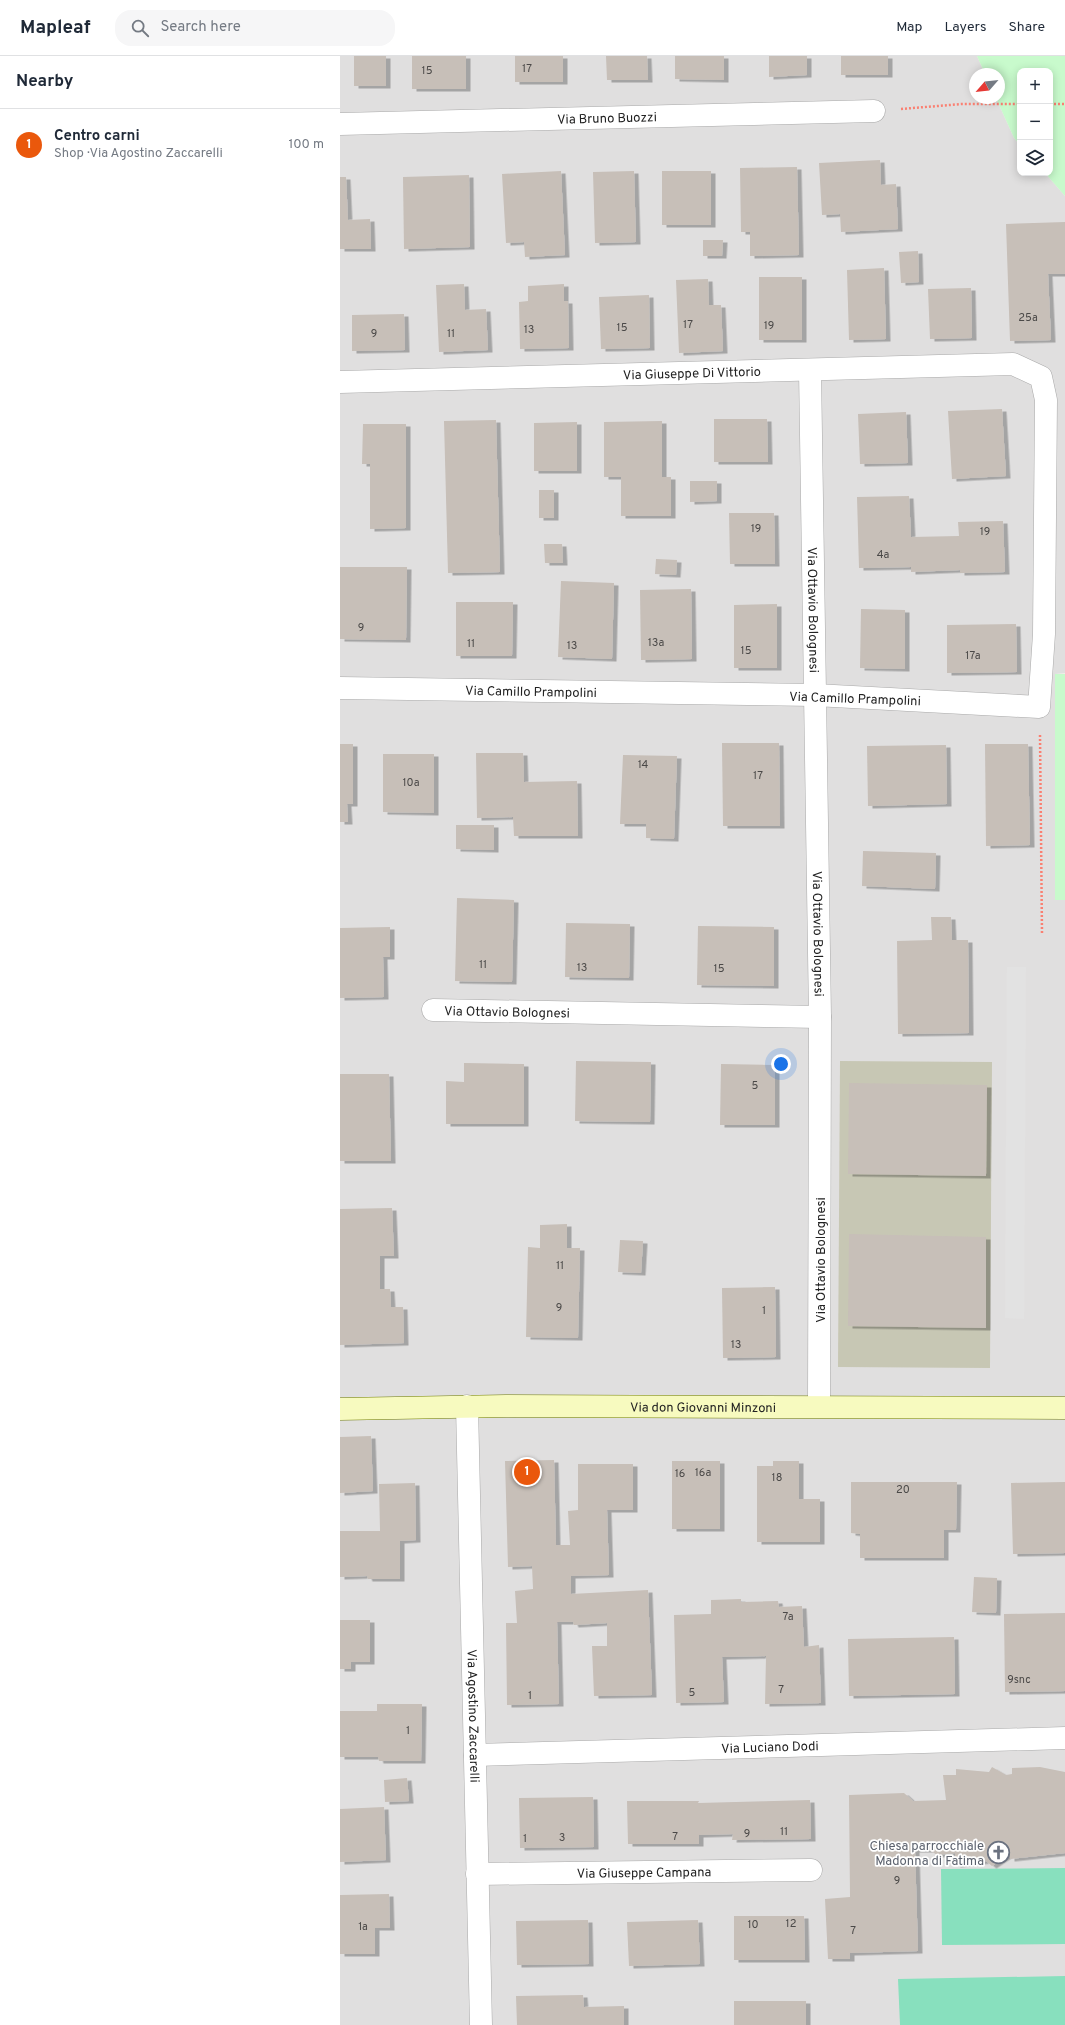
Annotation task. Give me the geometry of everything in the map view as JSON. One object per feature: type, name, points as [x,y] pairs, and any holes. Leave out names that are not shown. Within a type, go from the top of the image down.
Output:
[{"type":"street","name":"Via Bruno Buozzi","points":[[340,124],[874,112]]},
{"type":"street","name":"Via Giuseppe Di Vittorio","points":[[340,382],[1013,364],[1040,377],[1046,400],[1044,634],[1039,707]]},
{"type":"street","name":"Via Ottavio Bolognesi","points":[[810,370],[820,1017],[820,1406]]},
{"type":"street","name":"Via Camillo Prampolini","points":[[340,688],[815,695],[1039,707]]},
{"type":"street","name":"Via Ottavio Bolognesi","points":[[432,1010],[820,1017]]},
{"type":"street","name":"Via don Giovanni Minzoni","points":[[340,1409],[466,1406],[1065,1408]]},
{"type":"street","name":"Via Agostino Zaccarelli","points":[[466,1406],[480,2025]]},
{"type":"street","name":"Via Luciano Dodi","points":[[475,1755],[1065,1738]]},
{"type":"street","name":"Via Giuseppe Campana","points":[[477,1874],[811,1870]]},
{"type":"path","points":[[874,112],[962,104],[1017,104]]},
{"type":"path","points":[[1053,104],[1065,104]]},
{"type":"path","points":[[1039,707],[1042,933]]},
{"type":"shaded area","points":[[340,56],[977,56],[982,68],[969,68],[969,104],[999,104],[1017,142],[1017,176],[1048,176],[1065,196],[1065,673],[1055,674],[1055,900],[1065,900],[1065,2025],[340,2025]]},
{"type":"shaded area","points":[[1007,967],[1026,967],[1024,1319],[1005,1318]]},
{"type":"shaded area","points":[[840,1061],[992,1062],[990,1368],[838,1367]]},
{"type":"green space","points":[[977,56],[1065,56],[1065,196],[1048,176],[1053,176],[1053,68],[1017,68],[1017,142],[999,104],[1005,104],[1005,68],[982,68]]},
{"type":"green space","points":[[1055,674],[1065,674],[1065,900],[1055,900]]},
{"type":"green space","points":[[1065,1868],[1065,1944],[942,1945],[941,1869]]},
{"type":"green space","points":[[1065,1976],[1065,2025],[900,2025],[898,1979]]},
{"type":"building","points":[[354,56],[386,56],[386,86],[354,86]]},
{"type":"building","points":[[412,56],[466,56],[466,89],[412,89]]},
{"type":"building","points":[[515,56],[563,56],[563,82],[515,82]]},
{"type":"building","points":[[606,56],[647,56],[648,80],[607,80]]},
{"type":"building","points":[[675,56],[724,56],[724,80],[675,79]]},
{"type":"building","points":[[769,56],[807,56],[807,75],[769,77]]},
{"type":"building","points":[[841,56],[888,56],[888,75],[841,75]]},
{"type":"building","points":[[880,160],[881,185],[896,184],[898,229],[841,232],[840,214],[822,215],[819,163]]},
{"type":"building","points":[[797,167],[799,255],[750,256],[750,232],[741,232],[740,168]]},
{"type":"building","points":[[561,171],[565,255],[525,257],[524,242],[506,243],[502,174]]},
{"type":"building","points":[[634,171],[636,242],[595,243],[593,172]]},
{"type":"building","points":[[662,171],[711,171],[711,225],[662,225]]},
{"type":"building","points":[[469,175],[470,247],[404,249],[403,177]]},
{"type":"building","points":[[340,177],[346,177],[348,220],[370,219],[371,249],[340,249]]},
{"type":"building","points":[[1065,222],[1065,274],[1048,274],[1051,340],[1010,341],[1006,224]]},
{"type":"building","points":[[703,240],[723,240],[722,256],[703,256]]},
{"type":"building","points":[[918,251],[919,282],[901,283],[899,252]]},
{"type":"building","points":[[884,268],[886,339],[849,340],[847,270]]},
{"type":"building","points":[[759,277],[802,277],[802,340],[759,340]]},
{"type":"building","points":[[708,279],[709,305],[721,305],[723,351],[679,353],[676,280]]},
{"type":"building","points":[[464,284],[465,310],[486,309],[488,350],[439,352],[436,285]]},
{"type":"building","points":[[564,284],[564,301],[568,301],[569,348],[520,349],[519,302],[528,301],[528,286]]},
{"type":"building","points":[[971,288],[972,338],[930,339],[928,289]]},
{"type":"building","points":[[649,295],[650,348],[601,349],[599,297]]},
{"type":"building","points":[[404,314],[405,350],[352,351],[352,315]]},
{"type":"building","points":[[1002,409],[1006,476],[952,479],[948,411]]},
{"type":"building","points":[[906,412],[908,463],[860,464],[858,414]]},
{"type":"building","points":[[714,419],[767,419],[768,462],[714,462]]},
{"type":"building","points":[[496,420],[500,572],[448,573],[444,421]]},
{"type":"building","points":[[662,421],[662,477],[671,477],[671,516],[621,516],[621,477],[604,477],[604,422]]},
{"type":"building","points":[[577,422],[577,471],[534,471],[534,423]]},
{"type":"building","points":[[363,424],[406,424],[406,528],[370,529],[370,464],[362,464]]},
{"type":"building","points":[[690,481],[717,481],[717,501],[690,502]]},
{"type":"building","points":[[539,490],[554,490],[554,518],[539,518]]},
{"type":"building","points":[[909,496],[911,537],[959,536],[958,522],[1003,521],[1005,572],[960,573],[960,570],[911,572],[911,567],[859,568],[857,497]]},
{"type":"building","points":[[729,513],[774,513],[775,564],[730,564]]},
{"type":"building","points":[[544,544],[562,544],[563,563],[545,563]]},
{"type":"building","points":[[656,559],[677,560],[676,575],[655,574]]},
{"type":"building","points":[[340,567],[407,567],[406,640],[340,639]]},
{"type":"building","points":[[561,581],[614,583],[612,659],[558,657]]},
{"type":"building","points":[[691,589],[692,659],[641,660],[640,590]]},
{"type":"building","points":[[456,602],[513,602],[512,656],[456,656]]},
{"type":"building","points":[[777,604],[777,668],[734,668],[734,605]]},
{"type":"building","points":[[861,609],[905,610],[905,669],[860,668]]},
{"type":"building","points":[[1016,624],[1017,672],[947,673],[947,625]]},
{"type":"building","points":[[722,743],[779,743],[780,826],[723,826]]},
{"type":"building","points":[[340,744],[353,744],[353,804],[347,804],[348,822],[340,822]]},
{"type":"building","points":[[985,744],[1028,744],[1030,845],[986,846]]},
{"type":"building","points":[[946,745],[947,804],[868,806],[867,746]]},
{"type":"building","points":[[476,753],[523,753],[524,782],[577,781],[578,836],[514,836],[513,817],[477,818]]},
{"type":"building","points":[[383,754],[434,754],[434,813],[383,812]]},
{"type":"building","points":[[623,755],[677,756],[674,839],[646,838],[646,824],[620,824]]},
{"type":"building","points":[[456,825],[494,825],[494,850],[456,849]]},
{"type":"building","points":[[863,851],[936,853],[935,889],[862,886]]},
{"type":"building","points":[[457,898],[514,900],[512,982],[455,981]]},
{"type":"building","points":[[931,917],[951,917],[952,940],[968,940],[969,1033],[898,1034],[897,941],[932,940]]},
{"type":"building","points":[[566,923],[630,924],[629,978],[565,977]]},
{"type":"building","points":[[698,926],[774,927],[774,986],[697,985]]},
{"type":"building","points":[[390,927],[390,957],[383,957],[384,997],[340,998],[340,928]]},
{"type":"building","points":[[576,1061],[651,1062],[650,1122],[575,1121]]},
{"type":"building","points":[[464,1063],[524,1064],[524,1124],[446,1124],[446,1081],[464,1082]]},
{"type":"building","points":[[721,1064],[775,1065],[775,1125],[720,1125]]},
{"type":"building","points":[[340,1074],[389,1074],[391,1161],[340,1161]]},
{"type":"building","points":[[849,1083],[987,1085],[986,1176],[848,1174]]},
{"type":"building","points":[[392,1208],[394,1256],[380,1256],[380,1289],[390,1289],[391,1307],[403,1307],[404,1343],[340,1345],[340,1209]]},
{"type":"building","points":[[567,1224],[567,1248],[580,1248],[578,1338],[526,1337],[528,1247],[540,1248],[540,1225]]},
{"type":"building","points":[[849,1234],[986,1237],[986,1328],[848,1326]]},
{"type":"building","points":[[620,1240],[643,1241],[641,1273],[618,1272]]},
{"type":"building","points":[[775,1287],[776,1357],[723,1358],[722,1288]]},
{"type":"building","points":[[371,1436],[373,1491],[340,1493],[340,1437]]},
{"type":"building","points":[[554,1460],[556,1545],[570,1545],[568,1511],[578,1510],[578,1464],[633,1464],[633,1510],[607,1510],[609,1575],[571,1576],[571,1594],[648,1590],[652,1695],[594,1696],[592,1646],[607,1646],[607,1623],[574,1625],[573,1622],[557,1622],[559,1704],[507,1705],[506,1623],[517,1623],[515,1591],[533,1589],[532,1566],[508,1567],[505,1461]]},
{"type":"building","points":[[672,1461],[720,1461],[720,1529],[672,1529]]},
{"type":"building","points":[[773,1461],[799,1461],[799,1499],[820,1499],[820,1542],[757,1542],[757,1466],[773,1466]]},
{"type":"building","points":[[851,1482],[957,1482],[956,1530],[944,1530],[944,1558],[860,1558],[860,1534],[851,1533]]},
{"type":"building","points":[[1065,1482],[1065,1553],[1013,1554],[1011,1483]]},
{"type":"building","points":[[415,1483],[416,1540],[400,1541],[400,1579],[368,1579],[367,1576],[340,1577],[340,1531],[380,1531],[379,1484]]},
{"type":"building","points":[[974,1577],[997,1578],[996,1613],[972,1612]]},
{"type":"building","points":[[741,1599],[741,1602],[778,1601],[779,1607],[802,1606],[804,1647],[819,1645],[821,1703],[765,1704],[766,1656],[722,1657],[724,1702],[676,1703],[674,1615],[711,1614],[711,1600]]},
{"type":"building","points":[[1065,1613],[1065,1691],[1005,1692],[1004,1614]]},
{"type":"building","points":[[340,1620],[370,1620],[370,1662],[351,1662],[351,1669],[340,1669]]},
{"type":"building","points":[[954,1637],[955,1694],[849,1696],[848,1639]]},
{"type":"building","points":[[377,1704],[422,1704],[421,1761],[379,1761],[378,1757],[340,1757],[340,1711],[377,1711]]},
{"type":"building","name":"Chiesa parrocchiale Madonna di Fatima","points":[[992,1767],[1006,1775],[1012,1774],[1012,1768],[1040,1767],[1065,1772],[1065,1853],[1010,1859],[1010,1854],[992,1866],[986,1861],[956,1865],[955,1853],[937,1855],[930,1850],[915,1850],[918,1951],[850,1953],[850,1959],[828,1959],[825,1899],[850,1897],[849,1795],[904,1793],[913,1801],[946,1800],[943,1775],[956,1775],[956,1769],[989,1772]]},
{"type":"building","points":[[407,1778],[409,1801],[385,1802],[384,1780]]},
{"type":"building","points":[[593,1797],[594,1847],[520,1848],[519,1798]]},
{"type":"building","points":[[810,1800],[811,1839],[732,1840],[733,1834],[699,1835],[699,1844],[628,1844],[627,1801],[699,1801],[698,1803]]},
{"type":"building","points":[[384,1807],[386,1860],[340,1862],[340,1809]]},
{"type":"building","points":[[389,1894],[390,1928],[375,1928],[375,1954],[340,1954],[340,1895]]},
{"type":"building","points":[[734,1916],[804,1916],[805,1960],[734,1960]]},
{"type":"building","points":[[588,1920],[589,1964],[517,1965],[516,1921]]},
{"type":"building","points":[[698,1920],[700,1964],[629,1966],[627,1922]]},
{"type":"building","points":[[583,1995],[584,2007],[624,2006],[624,2025],[517,2025],[516,1996]]},
{"type":"building","points":[[734,2001],[806,2001],[806,2025],[734,2025]]},
{"type":"place","name":"Centro carni","points":[[527,1472]]},
{"type":"place","name":"Chiesa parrocchiale Madonna di Fatima","points":[[999,1852]]}]
